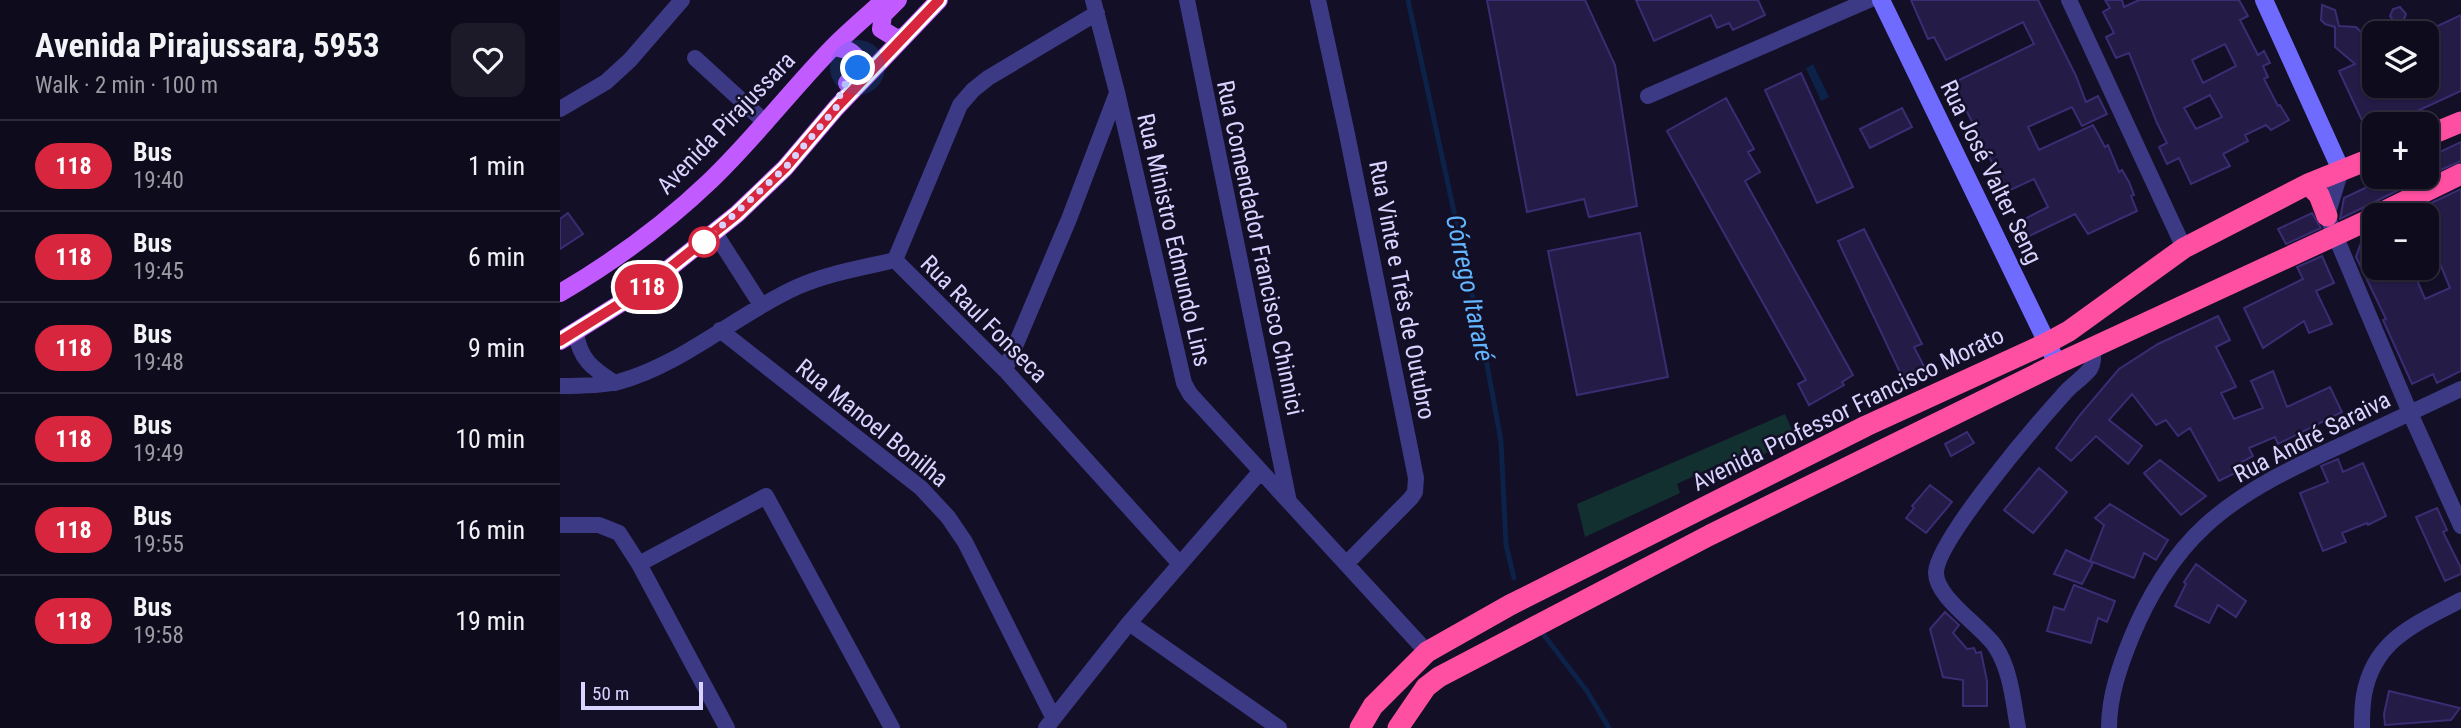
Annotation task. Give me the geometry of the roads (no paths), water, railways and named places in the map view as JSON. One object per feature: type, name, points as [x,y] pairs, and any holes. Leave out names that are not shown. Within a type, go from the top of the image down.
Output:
[{"type":"highway","points":[[2439,131],[2461,122]]},
{"type":"highway","name":"Avenida Professor Francisco Morato","points":[[1360,728],[1373,706],[1427,652],[1510,606],[1866,426],[2047,343],[2069,331],[2184,248],[2308,184],[2362,162]]},
{"type":"highway","points":[[2402,203],[2461,174]]},
{"type":"highway","points":[[2308,184],[2319,195],[2331,226]]},
{"type":"highway","points":[[1398,728],[1426,687],[1463,664],[1710,535],[2092,349],[2331,226],[2362,219]]},
{"type":"main road","name":"Avenida Pirajussara","points":[[560,293],[588,276],[674,212],[709,182],[833,47],[884,0]]},
{"type":"main road","points":[[898,0],[883,15],[881,29],[901,38]]},
{"type":"main road","points":[[568,337],[642,290],[715,233],[785,168],[836,108],[939,0]]},
{"type":"main road","points":[[833,47],[844,48],[855,54],[858,62],[856,74],[842,88],[836,108]]},
{"type":"street","points":[[560,109],[606,82],[630,60],[682,0]]},
{"type":"street","name":"Rua Comendador Francisco Chinnici","points":[[1187,0],[1290,504]]},
{"type":"street","name":"Rua Vinte e Três de Outubro","points":[[1318,0],[1416,478],[1415,492],[1411,498],[1346,564]]},
{"type":"street","points":[[1648,96],[1869,0]]},
{"type":"street","name":"Rua José Valter Seng","points":[[1881,0],[2057,364]]},
{"type":"street","points":[[2069,0],[2184,248]]},
{"type":"street","points":[[2264,0],[2342,170],[2331,226],[2461,526]]},
{"type":"street","name":"Rua Ministro Edmundo Lins","points":[[1095,6],[1184,383],[1189,394],[1427,652]]},
{"type":"street","name":"Rua Raul Fonseca","points":[[1095,6],[988,78],[960,105],[895,260],[1005,370],[1180,564]]},
{"type":"street","points":[[695,58],[766,122]]},
{"type":"street","points":[[1005,370],[1069,219],[1117,92]]},
{"type":"street","points":[[715,233],[761,305]]},
{"type":"street","points":[[560,386],[615,383],[636,377],[667,362],[761,305],[817,279],[895,260]]},
{"type":"street","name":"Rua Manoel Bonilha","points":[[720,330],[921,488],[937,504],[965,542],[1049,723]]},
{"type":"street","points":[[568,337],[578,346],[593,369],[615,383]]},
{"type":"street","points":[[2018,728],[2008,676],[1996,648],[1937,584],[1938,561],[1946,544],[1966,516],[2064,393],[2091,368],[2094,361],[2092,349]]},
{"type":"street","points":[[2057,364],[2064,393]]},
{"type":"street","name":"Rua André Saraiva","points":[[2109,728],[2118,671],[2138,621],[2184,548],[2205,526],[2242,496],[2298,465],[2461,389]]},
{"type":"street","points":[[1049,723],[1129,623],[1260,472]]},
{"type":"street","points":[[639,564],[766,496],[892,728]]},
{"type":"street","points":[[560,525],[599,525],[619,533],[639,564],[727,728]]},
{"type":"street","points":[[2362,728],[2364,695],[2374,663],[2386,646],[2405,630],[2461,600]]},
{"type":"street","points":[[1129,623],[1279,728]]},
{"type":"water","points":[[1813,64],[1829,97],[1821,101],[1806,68]]},
{"type":"waterway","name":"Córrego Itararé","points":[[1408,0],[1486,359],[1501,441],[1506,545],[1514,578]]},
{"type":"waterway","name":"Córrego Itararé","points":[[1543,634],[1587,691],[1609,728]]}]
